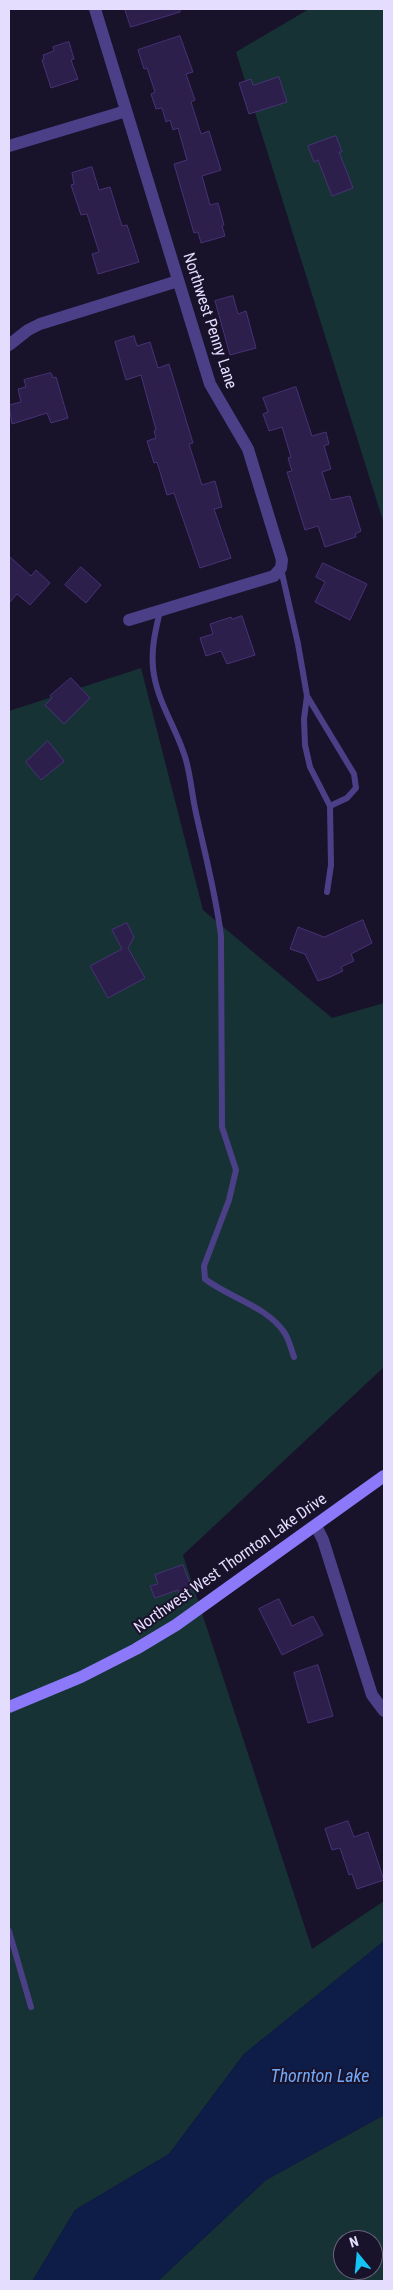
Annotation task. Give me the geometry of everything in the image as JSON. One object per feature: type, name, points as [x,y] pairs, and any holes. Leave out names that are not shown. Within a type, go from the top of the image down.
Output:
[{"type":"street","name":"Northwest Penny Lane","points":[[95,9],[210,384],[248,449],[282,555],[281,568]]},
{"type":"street","points":[[9,146],[126,111]]},
{"type":"street","points":[[9,344],[40,324],[178,281]]},
{"type":"street","points":[[129,620],[274,576],[281,568]]},
{"type":"street","name":"Northwest West Thornton Lake Drive","points":[[9,1707],[81,1677],[136,1649],[176,1625],[384,1476]]},
{"type":"street","points":[[316,1526],[323,1540],[372,1695],[384,1711]]},
{"type":"lane","points":[[281,568],[298,644],[307,696],[304,719],[305,745],[310,768],[330,806],[331,866],[327,892]]},
{"type":"lane","points":[[160,611],[153,643],[154,675],[159,694],[182,745],[188,766],[193,802],[218,908],[222,936],[222,1127],[236,1170],[229,1200],[204,1266],[205,1279],[219,1289],[273,1319],[285,1334],[294,1357]]},
{"type":"lane","points":[[307,696],[354,774],[356,788],[348,798],[330,806]]},
{"type":"lane","points":[[9,1931],[31,2007]]},
{"type":"green space","points":[[309,9],[384,9],[384,524],[236,52]]},
{"type":"green space","points":[[141,668],[203,910],[332,1018],[384,1003],[384,1367],[183,1555],[312,1949],[384,1901],[384,1941],[244,2054],[169,2154],[75,2210],[33,2280],[36,2281],[9,2281],[9,711]]},
{"type":"green space","points":[[384,2115],[384,2281],[158,2281],[266,2180]]},
{"type":"water","name":"Thornton Lake","points":[[384,1941],[384,2115],[266,2180],[158,2281],[33,2280],[75,2210],[169,2154],[244,2054]]},
{"type":"building","points":[[125,9],[180,9],[180,12],[131,27]]},
{"type":"building","points":[[180,36],[193,72],[186,74],[195,100],[191,102],[201,134],[209,131],[221,170],[202,176],[210,205],[218,203],[225,236],[201,243],[198,232],[194,233],[174,164],[187,160],[178,128],[173,130],[170,120],[166,122],[162,108],[156,109],[151,94],[155,92],[147,68],[144,69],[138,50]]},
{"type":"building","points":[[69,42],[74,59],[71,60],[78,79],[51,88],[42,60],[44,59],[43,55],[54,51],[53,47]]},
{"type":"building","points":[[279,77],[287,102],[249,114],[239,83],[251,79],[253,85]]},
{"type":"building","points":[[336,136],[342,152],[339,152],[353,188],[332,196],[318,160],[314,162],[308,146]]},
{"type":"building","points":[[92,167],[99,190],[110,187],[122,226],[127,225],[139,262],[98,274],[92,254],[99,252],[87,214],[81,215],[71,185],[74,184],[72,173]]},
{"type":"building","points":[[233,296],[238,314],[246,311],[256,348],[230,355],[215,301]]},
{"type":"building","points":[[134,336],[137,346],[150,342],[158,368],[169,364],[193,443],[189,444],[202,485],[215,481],[222,507],[214,509],[231,558],[200,568],[174,493],[167,495],[157,462],[154,463],[147,441],[156,438],[154,431],[156,430],[141,375],[126,380],[115,342]]},
{"type":"building","points":[[51,373],[53,378],[56,377],[68,418],[51,423],[47,413],[12,424],[9,405],[21,402],[18,389],[26,387],[24,380]]},
{"type":"building","points":[[296,387],[312,436],[326,432],[329,444],[324,446],[331,469],[322,472],[331,500],[350,496],[361,531],[355,534],[356,537],[325,547],[318,526],[305,530],[287,472],[292,471],[288,458],[291,457],[282,427],[269,431],[263,414],[268,412],[263,398]]},
{"type":"building","points":[[9,556],[31,576],[36,570],[50,583],[30,605],[17,594],[9,603]]},
{"type":"building","points":[[323,563],[367,584],[350,620],[315,602],[325,582],[316,577]]},
{"type":"building","points":[[81,567],[101,585],[86,603],[65,585]]},
{"type":"building","points":[[242,616],[255,655],[227,664],[221,651],[206,656],[200,638],[213,634],[210,624],[231,617],[232,619]]},
{"type":"building","points":[[71,678],[90,698],[64,724],[45,705],[52,698],[50,696]]},
{"type":"building","points":[[48,741],[64,761],[41,780],[26,762]]},
{"type":"building","points":[[363,920],[372,943],[351,954],[354,961],[341,967],[343,971],[330,977],[318,981],[305,954],[290,949],[298,927],[324,937]]},
{"type":"building","points":[[127,923],[134,937],[128,948],[145,978],[108,998],[90,966],[122,949],[112,930]]},
{"type":"building","points":[[183,1565],[192,1589],[179,1594],[178,1590],[155,1598],[150,1586],[158,1584],[155,1575]]},
{"type":"building","points":[[279,1599],[292,1626],[313,1616],[323,1635],[282,1655],[259,1609]]},
{"type":"building","points":[[318,1665],[333,1716],[308,1723],[294,1673]]},
{"type":"building","points":[[348,1821],[354,1837],[368,1832],[384,1880],[357,1889],[352,1874],[349,1875],[340,1848],[332,1850],[325,1829]]}]
